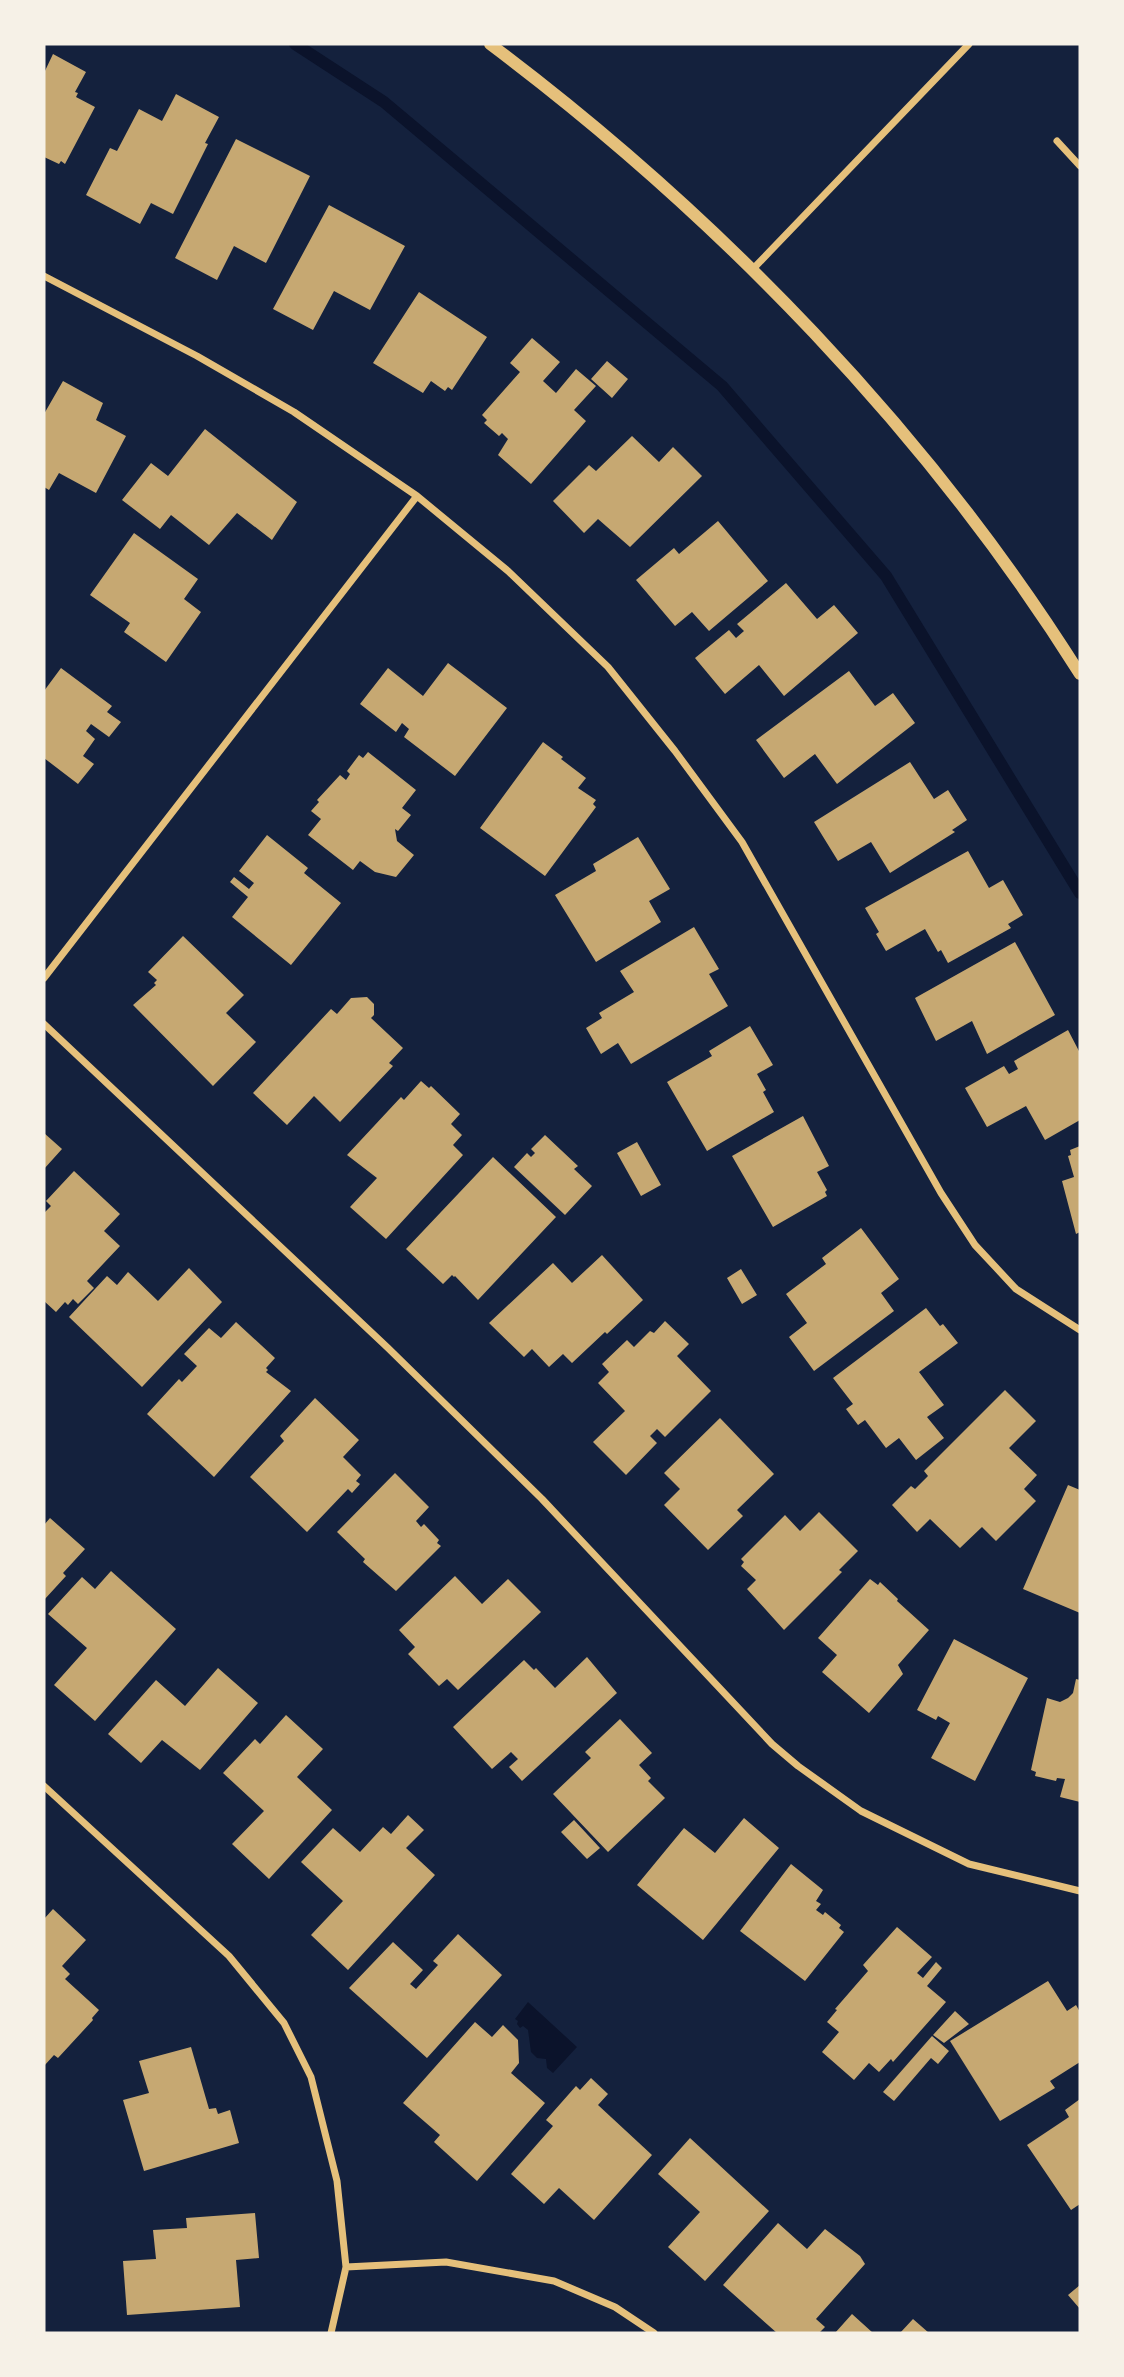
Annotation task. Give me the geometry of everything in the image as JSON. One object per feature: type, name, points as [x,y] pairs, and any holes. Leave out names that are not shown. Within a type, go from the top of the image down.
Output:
[{"type":"street","points":[[490,44],[612,141],[684,204],[838,360],[920,454],[996,552],[1080,674]]},
{"type":"street","points":[[752,270],[969,44]]},
{"type":"street","points":[[1057,141],[1080,166]]},
{"type":"street","points":[[44,276],[197,356],[293,412],[417,496],[508,571],[608,667],[675,751],[742,842],[941,1193],[975,1245],[1016,1289],[1080,1330]]},
{"type":"street","points":[[44,978],[417,496]]},
{"type":"street","points":[[44,1024],[388,1348],[542,1499],[772,1744],[798,1766],[861,1811],[970,1864],[1080,1891]]},
{"type":"street","points":[[44,1786],[229,1955],[284,2023],[312,2077],[337,2181],[346,2267],[331,2333]]},
{"type":"street","points":[[346,2267],[446,2262],[554,2281],[615,2307],[654,2333]]},
{"type":"water","points":[[528,2002],[577,2047],[553,2073],[547,2068],[546,2059],[537,2058],[531,2052],[528,2030],[523,2026],[520,2028],[515,2019]]},
{"type":"building","points":[[53,54],[86,72],[75,92],[78,93],[76,97],[95,107],[65,164],[44,157],[44,73]]},
{"type":"building","points":[[176,94],[219,117],[173,214],[151,203],[140,224],[86,195],[110,148],[117,151],[139,109],[162,121]]},
{"type":"building","points":[[236,139],[310,176],[266,263],[234,246],[217,280],[175,258]]},
{"type":"building","points":[[329,205],[405,246],[370,310],[334,291],[313,330],[273,309]]},
{"type":"building","points":[[419,292],[487,337],[452,390],[448,387],[445,391],[431,381],[423,393],[373,363]]},
{"type":"building","points":[[532,338],[560,362],[543,381],[556,393],[576,369],[596,386],[574,410],[586,421],[531,484],[498,455],[508,439],[502,433],[499,436],[484,423],[487,420],[482,415],[520,372],[510,363]]},
{"type":"building","points":[[607,361],[628,379],[612,398],[591,379]]},
{"type":"building","points":[[63,381],[103,403],[96,420],[126,436],[96,493],[59,473],[49,490],[44,487],[44,414]]},
{"type":"building","points":[[205,429],[297,502],[272,540],[237,513],[209,545],[171,515],[160,529],[122,500],[151,463],[168,476]]},
{"type":"building","points":[[632,436],[659,462],[673,447],[702,476],[630,547],[598,519],[584,533],[553,501],[589,465],[596,471]]},
{"type":"building","points":[[718,521],[768,581],[709,631],[692,612],[675,626],[636,580],[674,548],[679,554]]},
{"type":"building","points":[[134,533],[198,579],[184,599],[201,612],[166,662],[124,632],[130,623],[90,595]]},
{"type":"building","points":[[786,583],[817,619],[834,605],[858,633],[784,696],[759,665],[725,694],[695,658],[729,630],[736,638],[744,631],[737,624]]},
{"type":"building","points":[[448,663],[507,708],[455,776],[404,737],[409,729],[402,723],[396,732],[360,704],[388,668],[423,696]]},
{"type":"building","points":[[61,668],[112,706],[107,712],[121,722],[109,737],[91,724],[86,731],[95,739],[83,756],[94,764],[78,784],[44,758],[44,691]]},
{"type":"building","points":[[849,671],[875,706],[893,693],[915,723],[837,784],[815,754],[784,778],[756,740]]},
{"type":"building","points":[[543,742],[586,778],[578,788],[596,800],[593,804],[596,807],[545,876],[480,828]]},
{"type":"building","points":[[368,752],[416,790],[402,808],[411,815],[398,831],[395,829],[397,841],[414,855],[396,877],[375,872],[360,861],[353,870],[308,835],[321,819],[311,811],[319,802],[317,800],[340,775],[346,780],[350,774],[347,771],[359,755],[363,758]]},
{"type":"building","points":[[910,762],[934,799],[948,790],[967,820],[952,830],[955,832],[890,873],[871,842],[838,861],[814,822]]},
{"type":"building","points":[[267,835],[308,868],[304,873],[341,903],[291,965],[232,917],[248,897],[230,882],[234,877],[249,889],[254,883],[239,871]]},
{"type":"building","points":[[638,837],[670,889],[649,901],[661,922],[596,962],[555,895],[596,871],[593,864]]},
{"type":"building","points":[[968,851],[989,888],[1003,880],[1023,915],[1008,924],[1011,928],[948,963],[941,950],[938,952],[925,929],[886,951],[865,908]]},
{"type":"building","points":[[694,927],[719,969],[709,974],[728,1006],[631,1064],[618,1043],[601,1054],[586,1028],[602,1018],[599,1013],[634,992],[620,971]]},
{"type":"building","points":[[183,936],[244,995],[226,1013],[256,1042],[213,1086],[133,1005],[156,985],[154,983],[157,980],[148,972]]},
{"type":"building","points":[[1015,942],[1055,1015],[987,1054],[972,1021],[936,1041],[915,998]]},
{"type":"building","points":[[367,997],[374,1004],[374,1015],[371,1018],[403,1048],[389,1063],[393,1066],[340,1122],[314,1096],[287,1125],[253,1093],[331,1009],[337,1014],[351,998]]},
{"type":"building","points":[[750,1026],[773,1065],[757,1074],[774,1112],[707,1151],[667,1082],[712,1056],[709,1051]]},
{"type":"building","points":[[1068,1030],[1080,1053],[1080,1120],[1045,1140],[1026,1106],[987,1127],[965,1088],[1004,1066],[1009,1074],[1018,1069],[1014,1061]]},
{"type":"building","points":[[421,1081],[429,1088],[431,1086],[460,1114],[451,1124],[462,1135],[453,1145],[463,1155],[386,1239],[350,1207],[377,1178],[347,1155],[401,1097],[404,1100]]},
{"type":"building","points":[[803,1116],[829,1166],[817,1172],[827,1190],[827,1196],[773,1227],[732,1156]]},
{"type":"building","points":[[44,1133],[62,1149],[44,1169]]},
{"type":"building","points":[[545,1135],[578,1166],[574,1169],[592,1186],[565,1215],[514,1167],[527,1153],[531,1157],[535,1153],[531,1149]]},
{"type":"building","points":[[637,1142],[661,1185],[641,1196],[617,1153]]},
{"type":"building","points":[[1080,1146],[1080,1232],[1076,1234],[1062,1181],[1074,1177],[1068,1156],[1071,1155],[1070,1150]]},
{"type":"building","points":[[493,1157],[556,1217],[478,1300],[455,1276],[452,1275],[443,1284],[406,1249]]},
{"type":"building","points":[[74,1171],[120,1214],[104,1231],[120,1246],[87,1281],[94,1288],[78,1304],[73,1299],[68,1305],[65,1302],[56,1312],[44,1301],[44,1213],[51,1206],[46,1201]]},
{"type":"building","points":[[861,1228],[899,1279],[881,1293],[894,1311],[814,1371],[789,1337],[807,1323],[786,1294],[826,1264],[822,1258]]},
{"type":"building","points":[[602,1255],[643,1300],[572,1363],[563,1354],[549,1367],[532,1349],[524,1357],[489,1323],[553,1263],[572,1283]]},
{"type":"building","points":[[189,1268],[222,1302],[142,1387],[69,1317],[107,1276],[117,1285],[128,1272],[158,1301]]},
{"type":"building","points":[[741,1269],[757,1295],[742,1304],[727,1278]]},
{"type":"building","points":[[926,1308],[958,1343],[919,1372],[944,1405],[927,1417],[944,1438],[916,1460],[899,1438],[886,1448],[865,1420],[858,1425],[846,1409],[853,1404],[833,1378]]},
{"type":"building","points":[[665,1321],[689,1344],[677,1356],[711,1391],[665,1437],[657,1429],[650,1436],[657,1443],[626,1475],[593,1442],[625,1411],[598,1383],[609,1372],[602,1364],[627,1340],[634,1347],[650,1331],[654,1333]]},
{"type":"building","points":[[236,1322],[275,1358],[266,1368],[266,1372],[291,1391],[214,1477],[147,1414],[179,1379],[182,1382],[197,1366],[184,1354],[209,1328],[221,1338]]},
{"type":"building","points":[[1005,1390],[1036,1421],[1009,1448],[1037,1475],[1024,1489],[1036,1501],[996,1541],[982,1527],[960,1548],[930,1519],[917,1532],[892,1505],[911,1486],[915,1489],[928,1476],[924,1471]]},
{"type":"building","points":[[315,1398],[359,1440],[343,1457],[361,1475],[356,1481],[360,1484],[352,1493],[348,1489],[307,1532],[250,1477],[284,1441],[280,1436]]},
{"type":"building","points":[[720,1418],[774,1474],[737,1510],[743,1516],[708,1550],[664,1505],[680,1489],[664,1473]]},
{"type":"building","points":[[395,1473],[429,1507],[416,1521],[421,1527],[424,1524],[441,1546],[396,1591],[363,1562],[365,1559],[337,1532]]},
{"type":"building","points":[[1068,1485],[1080,1490],[1080,1613],[1023,1589]]},
{"type":"building","points":[[819,1512],[858,1551],[839,1570],[842,1572],[784,1630],[747,1589],[756,1580],[741,1566],[744,1562],[741,1559],[785,1515],[800,1531]]},
{"type":"building","points":[[50,1518],[85,1549],[63,1573],[66,1576],[44,1600],[44,1525]]},
{"type":"building","points":[[111,1571],[176,1629],[95,1721],[54,1685],[87,1648],[48,1614],[82,1577],[95,1589]]},
{"type":"building","points":[[455,1576],[482,1604],[508,1579],[541,1612],[458,1690],[447,1679],[439,1686],[408,1654],[415,1647],[399,1630]]},
{"type":"building","points":[[870,1579],[878,1585],[880,1582],[929,1630],[898,1665],[903,1674],[869,1713],[822,1672],[837,1655],[818,1638]]},
{"type":"building","points":[[954,1639],[1028,1678],[975,1781],[931,1758],[950,1723],[938,1716],[936,1720],[917,1710]]},
{"type":"building","points":[[587,1657],[617,1693],[522,1781],[509,1767],[518,1759],[511,1752],[492,1769],[453,1727],[524,1660],[534,1670],[536,1668],[555,1688]]},
{"type":"building","points":[[218,1668],[258,1703],[200,1770],[162,1740],[141,1763],[108,1734],[156,1680],[185,1706]]},
{"type":"building","points":[[1076,1679],[1080,1680],[1080,1802],[1060,1797],[1065,1779],[1057,1778],[1056,1781],[1035,1776],[1036,1772],[1031,1770],[1047,1698],[1060,1702],[1068,1698],[1073,1693]]},
{"type":"building","points":[[286,1715],[323,1749],[297,1777],[332,1810],[269,1879],[232,1844],[264,1811],[223,1773],[255,1739],[260,1744]]},
{"type":"building","points":[[620,1719],[652,1753],[639,1765],[651,1778],[648,1781],[665,1798],[608,1852],[553,1794],[591,1758],[585,1752]]},
{"type":"building","points":[[408,1815],[424,1830],[406,1848],[435,1875],[348,1970],[311,1935],[343,1901],[301,1862],[333,1828],[360,1852],[383,1827],[391,1834]]},
{"type":"building","points":[[744,1818],[779,1848],[703,1940],[637,1885],[684,1828],[715,1853]]},
{"type":"building","points":[[574,1820],[600,1848],[587,1859],[561,1832]]},
{"type":"building","points":[[791,1864],[823,1890],[816,1901],[821,1904],[816,1910],[823,1915],[825,1912],[841,1925],[839,1928],[844,1932],[805,1981],[740,1931]]},
{"type":"building","points":[[53,1909],[86,1940],[62,1966],[70,1974],[65,1979],[99,2010],[58,2058],[54,2055],[44,2066],[44,1919]]},
{"type":"building","points":[[897,1927],[932,1957],[917,1973],[923,1978],[936,1962],[942,1968],[927,1986],[946,2002],[893,2062],[891,2059],[879,2072],[869,2063],[854,2080],[822,2052],[839,2032],[827,2022],[868,1971],[863,1965]]},
{"type":"building","points":[[458,1934],[502,1975],[427,2058],[349,1988],[393,1942],[423,1970],[410,1984],[416,1989],[438,1965],[433,1961]]},
{"type":"building","points":[[1048,1981],[1067,2011],[1076,2005],[1080,2012],[1080,2062],[1050,2081],[1055,2088],[1000,2121],[950,2041]]},
{"type":"building","points":[[955,2011],[969,2024],[944,2043],[933,2035]]},
{"type":"building","points":[[475,2022],[492,2037],[503,2025],[518,2040],[519,2063],[511,2073],[545,2103],[477,2181],[434,2142],[440,2135],[403,2103]]},
{"type":"building","points":[[932,2036],[949,2051],[938,2064],[931,2058],[894,2101],[883,2092]]},
{"type":"building","points":[[191,2047],[209,2109],[216,2108],[218,2114],[230,2110],[239,2143],[144,2171],[123,2100],[149,2093],[139,2061]]},
{"type":"building","points":[[591,2078],[608,2094],[598,2105],[652,2155],[594,2220],[559,2188],[544,2204],[511,2174],[553,2126],[546,2120],[576,2086],[580,2090]]},
{"type":"building","points":[[1080,2099],[1080,2204],[1071,2210],[1027,2145],[1069,2117],[1065,2110]]},
{"type":"building","points":[[690,2138],[769,2211],[705,2281],[668,2247],[700,2212],[658,2174]]},
{"type":"building","points":[[255,2213],[259,2258],[236,2260],[240,2307],[127,2315],[123,2261],[156,2259],[153,2230],[187,2228],[186,2218]]},
{"type":"building","points":[[778,2223],[807,2249],[825,2229],[860,2256],[865,2264],[816,2319],[825,2327],[819,2333],[777,2333],[723,2285]]},
{"type":"building","points":[[1080,2285],[1080,2309],[1068,2295]]},
{"type":"building","points":[[852,2314],[873,2333],[835,2333]]},
{"type":"building","points":[[913,2319],[929,2333],[900,2333]]},
{"type":"waterway","points":[[295,44],[384,102],[722,386],[886,576],[1080,893]]}]
